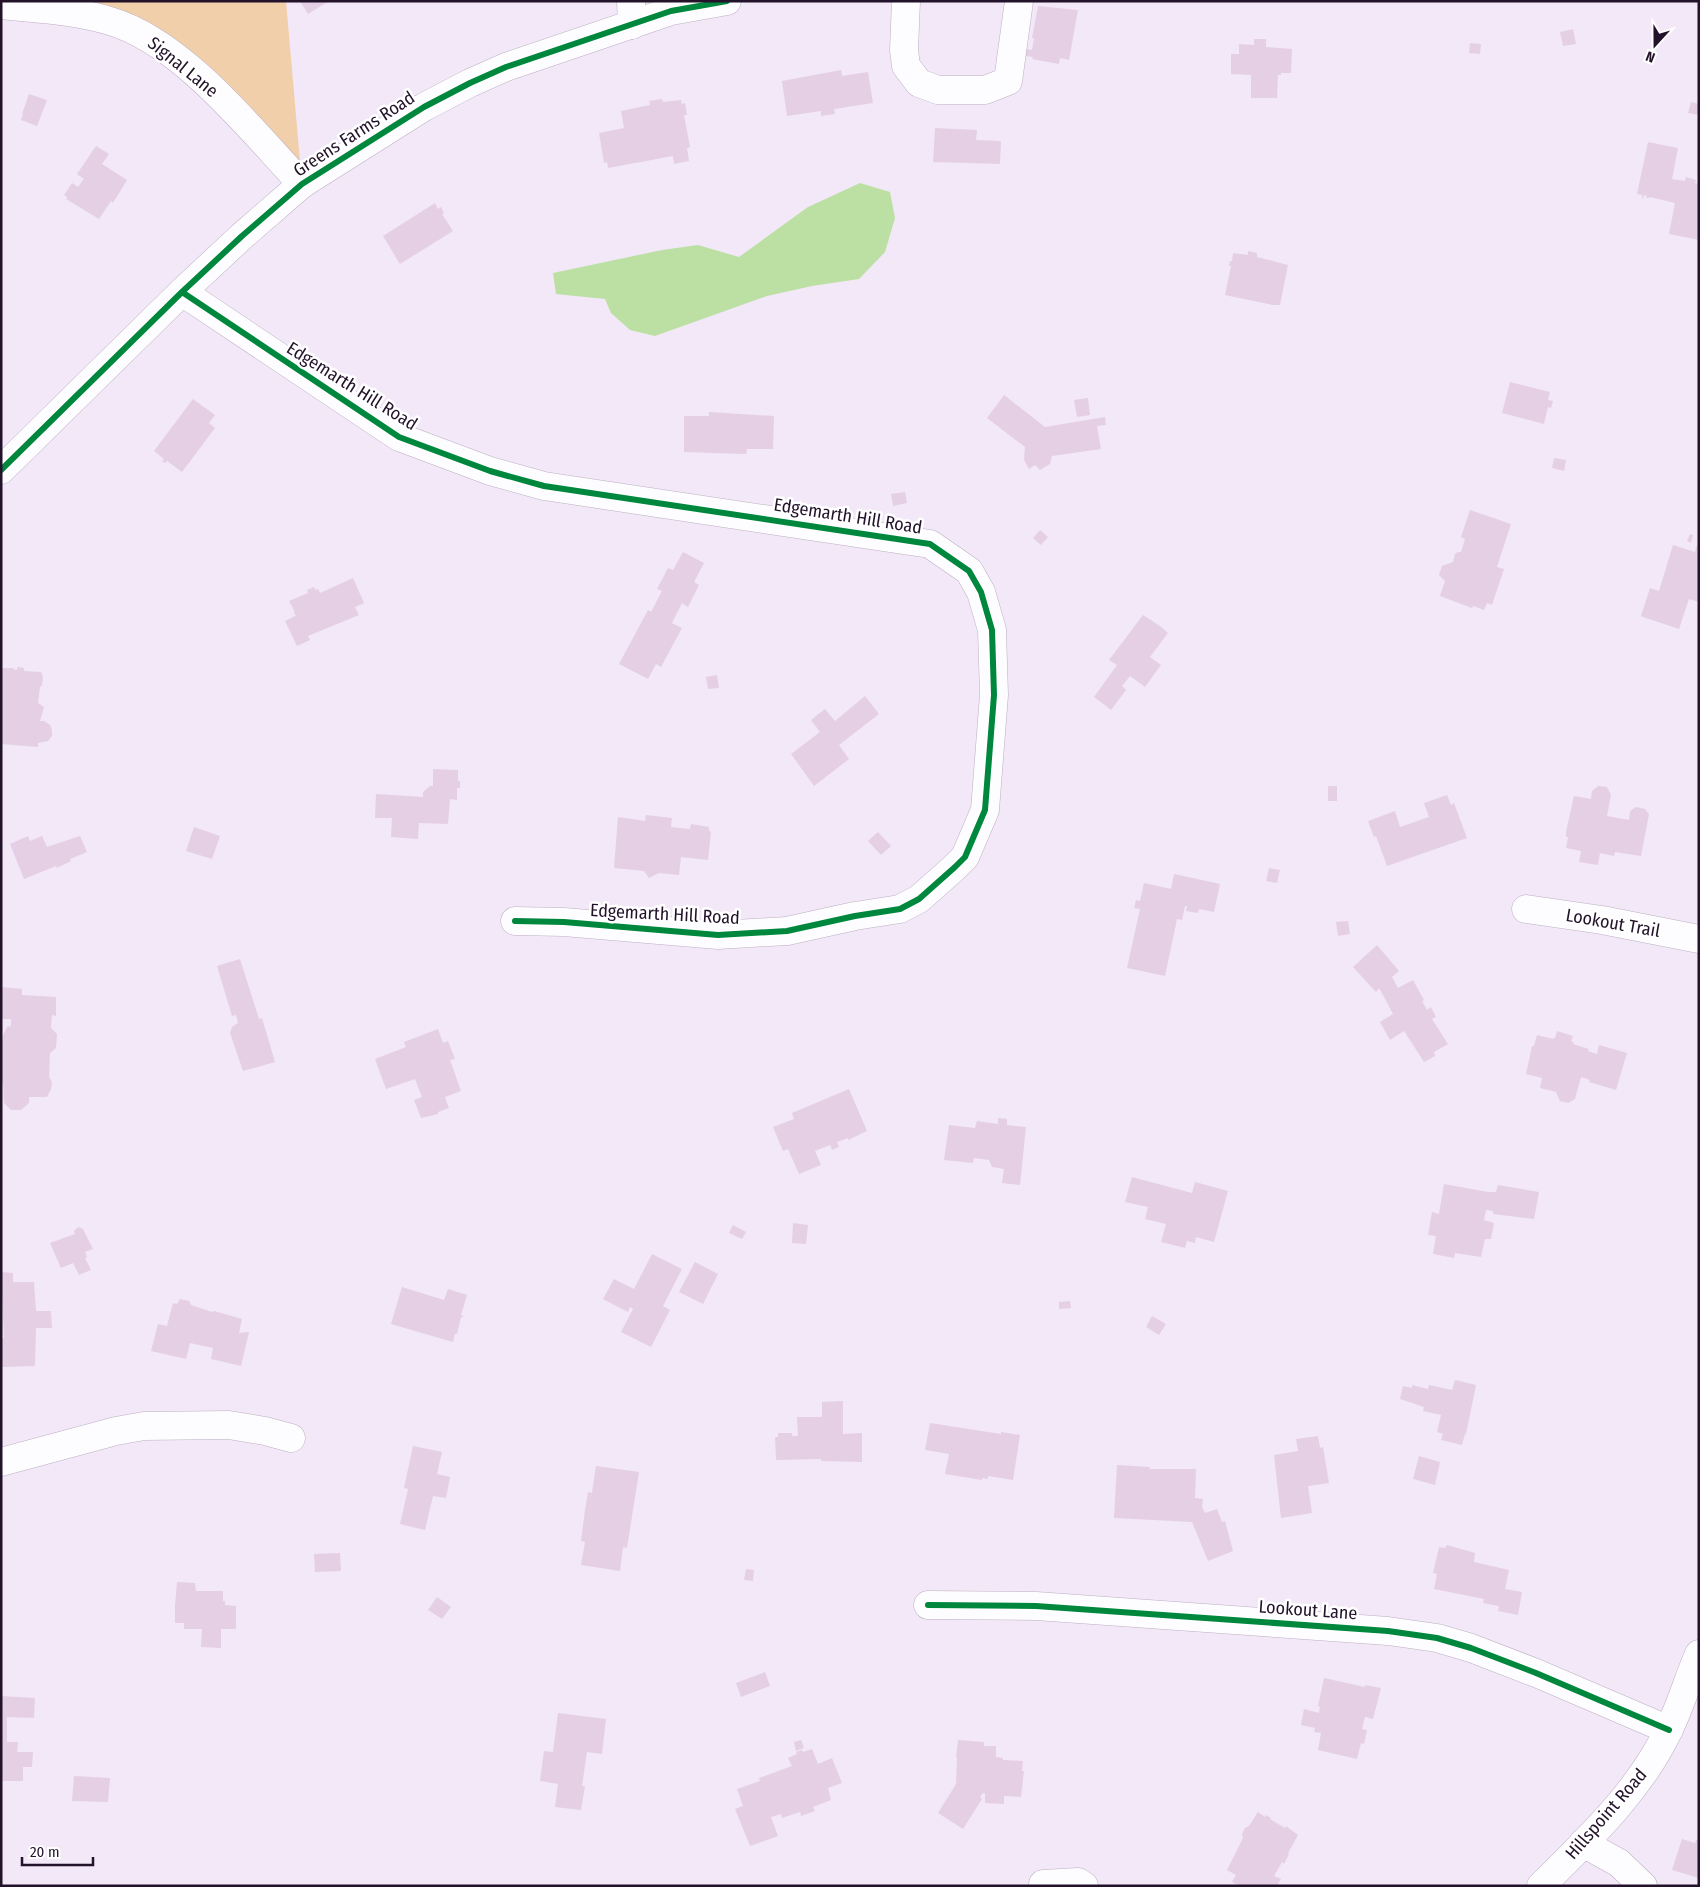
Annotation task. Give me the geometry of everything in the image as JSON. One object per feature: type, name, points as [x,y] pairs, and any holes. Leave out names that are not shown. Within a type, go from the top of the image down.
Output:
[{"type":"street","name":"Greens Farms Road","points":[[1,470],[182,292],[302,184],[424,107],[506,67],[632,13],[671,12],[727,1]]},
{"type":"street","points":[[906,1],[904,50],[906,66],[919,83],[938,90],[985,90],[1008,80],[1019,1]]},
{"type":"street","name":"Signal Lane","points":[[1,5],[86,15],[111,21],[138,32],[164,48],[211,88],[302,184]]},
{"type":"street","name":"Edgemarth Hill Road","points":[[182,292],[390,432],[407,440],[490,471],[544,486],[930,544],[969,571],[981,592],[992,630],[994,695],[985,810],[965,858],[919,899],[900,909],[881,913],[855,916],[787,931],[738,934],[718,935],[564,922],[515,921]]},
{"type":"street","name":"Lookout Trail","points":[[1526,909],[1602,920],[1699,938]]},
{"type":"street","points":[[1,1462],[116,1431],[144,1426],[229,1425],[292,1438]]},
{"type":"street","name":"Lookout Lane","points":[[928,1605],[1046,1607],[1388,1631],[1437,1638],[1471,1648],[1669,1730]]},
{"type":"street","name":"Hillspoint Road","points":[[1541,1886],[1583,1843],[1630,1790],[1648,1765],[1669,1730],[1699,1654]]},
{"type":"street","points":[[1583,1843],[1618,1863],[1643,1886]]},
{"type":"street","points":[[1043,1884],[1078,1882],[1084,1886]]},
{"type":"shaded area","points":[[1,1],[286,1],[302,184],[164,48]]},
{"type":"shaded area","points":[[860,183],[890,192],[895,218],[885,252],[859,279],[812,286],[767,296],[655,336],[630,330],[611,313],[605,299],[556,294],[553,273],[662,250],[698,245],[739,257],[808,207]]},
{"type":"building","points":[[300,1],[329,1],[308,14]]},
{"type":"building","points":[[1038,6],[1078,10],[1069,60],[1060,58],[1059,64],[1032,59],[1033,57],[1026,56],[1022,58],[1024,45],[1027,49],[1032,50],[1034,38],[1032,38]]},
{"type":"building","points":[[1573,29],[1576,44],[1563,46],[1560,32]]},
{"type":"building","points":[[1254,39],[1266,39],[1266,47],[1292,49],[1291,73],[1281,73],[1281,75],[1278,75],[1277,98],[1251,98],[1251,75],[1231,74],[1231,54],[1239,54],[1239,44],[1254,45]]},
{"type":"building","points":[[1470,43],[1481,44],[1480,54],[1469,53]]},
{"type":"building","points":[[841,70],[842,76],[868,72],[873,103],[834,109],[835,114],[821,116],[821,111],[787,116],[782,81]]},
{"type":"building","points":[[29,94],[47,100],[37,126],[21,120]]},
{"type":"building","points":[[662,99],[663,102],[681,100],[682,104],[685,103],[687,115],[684,115],[690,147],[687,148],[689,161],[674,164],[673,156],[608,168],[607,162],[604,163],[599,133],[624,128],[621,111],[650,105],[649,101]]},
{"type":"building","points":[[1691,102],[1699,104],[1699,115],[1688,113]]},
{"type":"building","points":[[935,128],[977,130],[976,140],[1001,142],[1000,164],[933,162]]},
{"type":"building","points":[[1648,142],[1678,148],[1672,179],[1685,181],[1686,177],[1696,180],[1695,183],[1699,184],[1699,240],[1669,234],[1675,203],[1650,197],[1646,198],[1647,196],[1644,195],[1642,200],[1642,195],[1637,194]]},
{"type":"building","points":[[96,146],[109,154],[102,164],[127,180],[113,203],[111,201],[99,219],[66,199],[67,197],[64,195],[72,183],[78,187],[84,179],[77,174]]},
{"type":"building","points":[[435,203],[438,209],[441,207],[444,213],[442,214],[453,231],[400,264],[383,236]]},
{"type":"building","points":[[1248,251],[1257,253],[1257,257],[1288,265],[1280,305],[1225,295],[1233,253],[1248,255]]},
{"type":"building","points":[[1510,382],[1550,392],[1548,400],[1553,401],[1551,408],[1548,407],[1544,424],[1502,413]]},
{"type":"building","points":[[1004,395],[1045,427],[1105,417],[1106,425],[1097,426],[1101,449],[1052,456],[1050,464],[1040,470],[1035,465],[1029,469],[1024,460],[1025,447],[987,418]]},
{"type":"building","points":[[1088,398],[1090,415],[1077,417],[1074,400]]},
{"type":"building","points":[[193,399],[215,415],[209,423],[215,428],[182,472],[167,461],[165,463],[162,461],[164,459],[154,451]]},
{"type":"building","points":[[709,412],[774,416],[773,449],[747,449],[746,454],[684,452],[684,416],[709,416]]},
{"type":"building","points":[[1554,458],[1566,460],[1564,471],[1552,468]]},
{"type":"building","points":[[905,492],[907,503],[893,506],[891,494]]},
{"type":"building","points":[[1470,510],[1511,524],[1497,567],[1504,569],[1492,605],[1487,603],[1484,610],[1473,606],[1472,608],[1440,596],[1445,581],[1439,575],[1442,566],[1453,562],[1455,554],[1461,552],[1465,539],[1461,537]]},
{"type":"building","points":[[1040,530],[1048,537],[1041,545],[1033,538]]},
{"type":"building","points":[[1690,534],[1693,535],[1691,543],[1687,541]]},
{"type":"building","points":[[1698,542],[1699,602],[1689,599],[1679,629],[1641,616],[1650,588],[1659,591],[1673,545],[1695,552]]},
{"type":"building","points":[[683,552],[704,563],[694,582],[699,585],[688,607],[682,603],[672,623],[682,628],[661,667],[656,664],[648,679],[619,664],[648,610],[651,612],[662,591],[657,589],[668,568],[673,570]]},
{"type":"building","points":[[353,578],[364,603],[355,607],[359,615],[308,636],[310,640],[297,646],[285,621],[297,615],[295,615],[289,601],[308,593],[307,590],[314,587],[320,593]]},
{"type":"building","points":[[1143,615],[1168,633],[1150,657],[1161,665],[1145,687],[1130,676],[1122,686],[1126,690],[1111,710],[1094,697],[1117,665],[1109,660]]},
{"type":"building","points":[[17,667],[24,668],[24,671],[41,672],[43,677],[38,703],[44,707],[40,721],[50,725],[52,736],[48,741],[38,743],[38,747],[1,744],[1,668],[14,668],[17,670]]},
{"type":"building","points":[[717,675],[719,688],[708,689],[706,677]]},
{"type":"building","points":[[865,696],[879,714],[839,745],[849,759],[814,786],[791,754],[820,732],[811,720],[825,709],[835,721]]},
{"type":"building","points":[[433,769],[458,770],[460,788],[457,788],[457,800],[450,799],[448,824],[419,823],[418,839],[391,837],[392,818],[375,818],[376,794],[423,797],[423,792],[430,786],[433,786]]},
{"type":"building","points":[[1328,786],[1337,786],[1337,801],[1328,801]]},
{"type":"building","points":[[1598,786],[1607,787],[1611,795],[1607,816],[1629,820],[1630,811],[1636,807],[1645,809],[1649,814],[1641,856],[1615,852],[1614,856],[1600,853],[1598,865],[1579,862],[1581,851],[1566,848],[1568,837],[1566,837],[1566,832],[1574,796],[1591,799],[1592,791]]},
{"type":"building","points":[[1447,795],[1451,805],[1454,803],[1467,838],[1387,866],[1376,836],[1374,837],[1368,821],[1395,811],[1400,827],[1429,817],[1424,803]]},
{"type":"building","points":[[646,815],[672,818],[671,827],[690,829],[691,824],[709,827],[711,832],[708,860],[681,857],[679,875],[659,873],[649,878],[644,871],[614,868],[618,817],[645,821]]},
{"type":"building","points":[[194,827],[220,836],[212,859],[186,851]]},
{"type":"building","points":[[878,832],[891,846],[881,855],[868,841]]},
{"type":"building","points":[[28,836],[30,841],[42,836],[47,847],[80,836],[87,852],[70,859],[71,861],[57,868],[56,866],[24,879],[10,844]]},
{"type":"building","points":[[1269,868],[1280,870],[1277,883],[1266,881]]},
{"type":"building","points":[[1174,874],[1220,884],[1214,912],[1199,909],[1198,913],[1186,911],[1187,906],[1185,906],[1182,920],[1177,919],[1165,976],[1127,968],[1140,909],[1134,908],[1136,900],[1140,901],[1144,883],[1171,889]]},
{"type":"building","points":[[1348,921],[1350,934],[1338,936],[1336,922]]},
{"type":"building","points":[[1377,945],[1399,971],[1392,977],[1398,988],[1413,980],[1424,1000],[1422,1001],[1427,1010],[1431,1007],[1436,1017],[1432,1019],[1448,1044],[1434,1052],[1435,1056],[1424,1062],[1404,1031],[1390,1040],[1380,1022],[1393,1014],[1379,988],[1376,992],[1353,967]]},
{"type":"building","points":[[240,959],[259,1019],[262,1018],[275,1062],[243,1071],[230,1033],[232,1027],[238,1023],[236,1015],[232,1016],[217,966]]},
{"type":"building","points":[[1,987],[22,989],[22,995],[56,997],[56,1016],[52,1015],[51,1028],[57,1034],[56,1048],[50,1053],[49,1077],[52,1082],[51,1089],[47,1097],[29,1097],[29,1103],[21,1110],[11,1110],[4,1103],[3,1082],[1,1082],[1,1046],[7,1027],[11,1026],[11,1019],[1,1019]]},
{"type":"building","points":[[438,1029],[443,1043],[448,1041],[455,1059],[450,1060],[461,1091],[445,1097],[449,1108],[438,1112],[438,1114],[421,1118],[414,1100],[422,1097],[415,1079],[386,1089],[375,1059],[406,1047],[404,1042]]},
{"type":"building","points":[[1557,1031],[1573,1036],[1571,1042],[1574,1042],[1573,1044],[1589,1049],[1588,1051],[1597,1054],[1599,1045],[1627,1053],[1616,1090],[1589,1082],[1590,1080],[1581,1077],[1575,1099],[1568,1103],[1560,1101],[1556,1092],[1540,1088],[1542,1078],[1526,1074],[1532,1046],[1534,1046],[1537,1035],[1553,1039]]},
{"type":"building","points":[[849,1089],[867,1131],[848,1140],[848,1138],[837,1142],[839,1147],[832,1150],[830,1145],[815,1151],[821,1165],[799,1174],[788,1149],[783,1151],[773,1127],[794,1119],[792,1113]]},
{"type":"building","points":[[998,1118],[1007,1119],[1007,1125],[1026,1127],[1020,1185],[1002,1183],[1004,1169],[992,1167],[989,1160],[974,1158],[973,1163],[944,1160],[949,1125],[975,1128],[977,1121],[998,1124]]},
{"type":"building","points":[[1132,1177],[1192,1193],[1195,1182],[1228,1191],[1214,1242],[1196,1237],[1195,1243],[1187,1241],[1185,1248],[1161,1242],[1166,1224],[1145,1219],[1148,1207],[1125,1202]]},
{"type":"building","points":[[1444,1184],[1488,1192],[1496,1192],[1498,1185],[1539,1192],[1534,1219],[1493,1214],[1493,1211],[1486,1210],[1484,1220],[1494,1223],[1491,1239],[1485,1239],[1481,1257],[1455,1253],[1454,1258],[1433,1254],[1436,1236],[1428,1235],[1432,1212],[1439,1214]]},
{"type":"building","points":[[793,1223],[808,1225],[806,1244],[792,1243]]},
{"type":"building","points":[[733,1225],[746,1232],[742,1239],[729,1233]]},
{"type":"building","points":[[78,1227],[83,1229],[93,1249],[85,1252],[87,1257],[85,1258],[91,1270],[79,1275],[73,1263],[61,1268],[50,1243],[75,1234],[74,1231]]},
{"type":"building","points":[[652,1254],[682,1269],[663,1306],[670,1310],[651,1347],[621,1332],[633,1309],[630,1307],[628,1312],[603,1299],[614,1279],[634,1289]]},
{"type":"building","points":[[695,1262],[718,1274],[703,1304],[679,1292]]},
{"type":"building","points":[[1,1272],[13,1273],[13,1282],[34,1282],[36,1311],[51,1311],[52,1328],[36,1328],[35,1366],[1,1367],[1,1338],[4,1338]]},
{"type":"building","points":[[402,1287],[444,1300],[448,1289],[467,1295],[461,1315],[463,1316],[461,1317],[453,1342],[391,1324]]},
{"type":"building","points":[[180,1299],[189,1301],[191,1305],[212,1312],[242,1319],[239,1333],[249,1332],[241,1366],[211,1359],[213,1348],[190,1343],[186,1359],[151,1351],[158,1324],[167,1326],[173,1303],[177,1304]]},
{"type":"building","points":[[1070,1301],[1071,1308],[1059,1309],[1059,1302]]},
{"type":"building","points":[[1152,1316],[1166,1324],[1159,1335],[1146,1327]]},
{"type":"building","points":[[1455,1380],[1476,1385],[1462,1445],[1441,1440],[1443,1434],[1437,1432],[1441,1415],[1423,1411],[1424,1407],[1400,1399],[1403,1386],[1412,1388],[1412,1385],[1428,1389],[1429,1385],[1452,1390]]},
{"type":"building","points":[[843,1401],[843,1434],[862,1433],[862,1462],[821,1461],[821,1459],[776,1460],[775,1437],[778,1437],[778,1433],[792,1433],[792,1436],[798,1436],[797,1417],[822,1417],[822,1402]]},
{"type":"building","points":[[930,1423],[1001,1434],[1001,1432],[1020,1435],[1013,1480],[988,1476],[988,1479],[982,1478],[982,1480],[945,1474],[949,1454],[925,1450]]},
{"type":"building","points":[[1318,1436],[1320,1448],[1323,1447],[1329,1483],[1308,1486],[1312,1513],[1281,1518],[1274,1455],[1298,1451],[1296,1439]]},
{"type":"building","points":[[413,1446],[442,1452],[437,1474],[450,1477],[446,1498],[433,1496],[425,1530],[400,1524],[408,1489],[404,1488]]},
{"type":"building","points":[[1419,1456],[1440,1462],[1435,1485],[1413,1479]]},
{"type":"building","points":[[1117,1465],[1150,1467],[1149,1469],[1196,1469],[1195,1498],[1203,1499],[1202,1507],[1205,1513],[1217,1509],[1222,1522],[1225,1521],[1233,1551],[1208,1561],[1192,1522],[1114,1518]]},
{"type":"building","points":[[596,1466],[639,1472],[627,1548],[623,1547],[620,1571],[581,1565],[585,1542],[581,1541],[585,1510],[588,1492],[592,1493]]},
{"type":"building","points":[[1447,1545],[1475,1553],[1474,1562],[1509,1570],[1505,1589],[1522,1592],[1518,1615],[1498,1611],[1499,1606],[1483,1603],[1484,1599],[1434,1589],[1437,1574],[1433,1573],[1439,1547],[1445,1548]]},
{"type":"building","points":[[340,1553],[341,1571],[315,1572],[314,1554]]},
{"type":"building","points":[[746,1569],[754,1570],[753,1581],[744,1580]]},
{"type":"building","points":[[177,1582],[195,1583],[196,1591],[223,1591],[225,1605],[236,1606],[236,1629],[221,1629],[221,1648],[201,1647],[202,1629],[184,1629],[184,1623],[175,1623]]},
{"type":"building","points":[[437,1597],[451,1607],[442,1619],[428,1610]]},
{"type":"building","points":[[765,1672],[770,1686],[741,1697],[736,1683]]},
{"type":"building","points":[[1324,1678],[1365,1687],[1365,1685],[1381,1688],[1373,1719],[1365,1717],[1362,1729],[1367,1730],[1364,1744],[1361,1743],[1357,1759],[1318,1750],[1321,1733],[1314,1732],[1315,1728],[1301,1725],[1304,1709],[1319,1713],[1320,1707],[1318,1706]]},
{"type":"building","points":[[1,1696],[35,1698],[34,1718],[7,1717],[7,1742],[18,1742],[17,1752],[33,1752],[32,1767],[23,1767],[23,1781],[1,1781]]},
{"type":"building","points":[[558,1713],[606,1719],[602,1754],[587,1752],[582,1786],[585,1786],[581,1810],[555,1807],[558,1784],[540,1781],[544,1751],[553,1752]]},
{"type":"building","points":[[801,1740],[804,1748],[796,1751],[794,1742]]},
{"type":"building","points":[[958,1740],[984,1742],[984,1746],[996,1746],[996,1757],[1003,1758],[1003,1760],[1023,1761],[1022,1771],[1024,1771],[1021,1797],[1004,1796],[1004,1804],[985,1803],[985,1793],[983,1793],[980,1797],[982,1799],[963,1829],[938,1813],[956,1784]]},
{"type":"building","points":[[812,1749],[818,1764],[832,1758],[842,1783],[828,1788],[831,1800],[813,1807],[815,1811],[801,1816],[800,1812],[782,1818],[781,1814],[771,1817],[778,1836],[750,1846],[735,1809],[743,1806],[737,1789],[760,1781],[759,1778],[792,1766],[788,1758],[797,1754],[796,1752]]},
{"type":"building","points":[[74,1776],[110,1778],[108,1802],[72,1801]]},
{"type":"building","points":[[1258,1812],[1285,1828],[1286,1826],[1298,1835],[1284,1864],[1282,1862],[1274,1876],[1281,1879],[1277,1886],[1240,1886],[1232,1882],[1236,1875],[1227,1870],[1243,1838],[1242,1834],[1245,1828],[1249,1826]]},
{"type":"building","points":[[1682,1839],[1695,1843],[1696,1840],[1699,1841],[1699,1878],[1672,1870]]},
{"type":"cycle path","points":[[1,470],[182,292],[302,184],[424,107],[506,67],[671,11],[727,1]]},
{"type":"cycle path","points":[[182,292],[399,437],[490,471],[544,486],[930,544],[969,571],[981,592],[992,630],[994,695],[985,810],[965,857],[919,899],[900,909],[855,916],[787,931],[718,935],[564,922],[515,921]]},
{"type":"cycle path","points":[[928,1605],[1036,1606],[1388,1631],[1437,1638],[1471,1648],[1536,1673],[1669,1730]]}]
